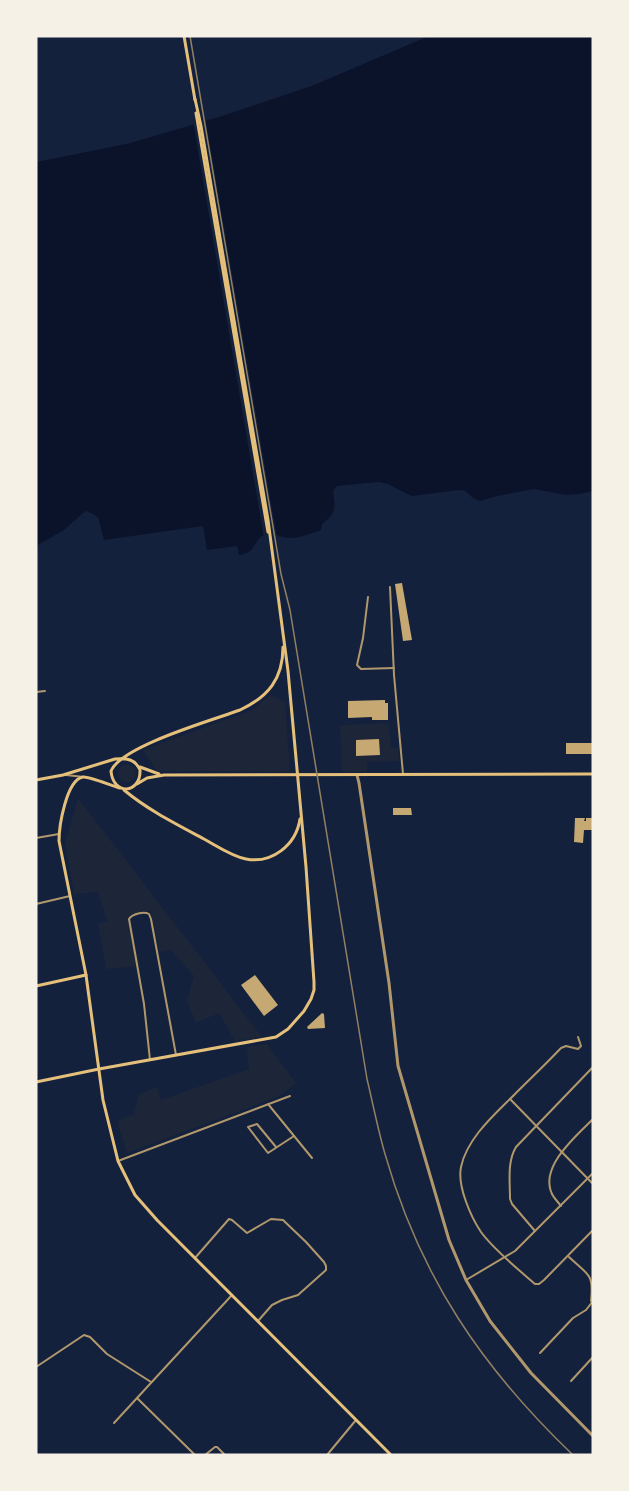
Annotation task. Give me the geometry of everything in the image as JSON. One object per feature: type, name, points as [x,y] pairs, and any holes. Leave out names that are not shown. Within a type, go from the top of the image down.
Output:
[{"type":"main road","points":[[36,1083],[99,1069],[276,1037],[282,1034],[304,1011],[314,990],[301,812],[276,575],[243,369],[184,36]]},
{"type":"main road","points":[[36,780],[63,775],[121,758],[148,744],[240,710],[261,699],[273,685],[281,668],[284,636]]},
{"type":"main road","points":[[121,758],[131,760],[150,772],[164,775]]},
{"type":"main road","points":[[121,758],[111,771],[112,779],[121,788],[141,804],[225,851],[246,859],[268,858],[286,847],[298,829],[301,812]]},
{"type":"main road","points":[[137,784],[141,776],[138,766]]},
{"type":"main road","points":[[391,1455],[145,1208],[135,1195],[118,1161],[104,1100],[86,975],[59,841],[64,806],[72,786],[80,778],[87,777],[121,788],[130,788],[147,778],[164,775],[593,774]]},
{"type":"main road","points":[[36,986],[86,975]]},
{"type":"street","points":[[390,587],[403,774]]},
{"type":"street","points":[[368,597],[357,665],[361,669],[394,668]]},
{"type":"street","points":[[36,692],[45,691]]},
{"type":"street","points":[[63,775],[87,777]]},
{"type":"street","points":[[357,775],[389,983],[398,1066],[449,1240],[466,1280],[490,1322],[531,1373],[593,1436]]},
{"type":"street","points":[[36,838],[59,834]]},
{"type":"street","points":[[36,903],[70,896]]},
{"type":"street","points":[[150,1060],[144,1004],[129,919],[145,912],[152,919],[176,1055]]},
{"type":"street","points":[[578,1037],[581,1046],[578,1049],[561,1048],[477,1133],[461,1166],[460,1174],[469,1208],[482,1233],[505,1258],[535,1284],[544,1280],[593,1230]]},
{"type":"street","points":[[535,1231],[510,1199],[511,1158],[516,1147],[593,1067]]},
{"type":"street","points":[[118,1161],[290,1095]]},
{"type":"street","points":[[510,1100],[593,1184]]},
{"type":"street","points":[[268,1104],[312,1158]]},
{"type":"street","points":[[561,1206],[553,1196],[550,1185],[552,1168],[566,1146],[593,1119]]},
{"type":"street","points":[[276,1147],[257,1124],[249,1127],[268,1153],[294,1136]]},
{"type":"street","points":[[466,1280],[515,1251],[593,1173]]},
{"type":"street","points":[[195,1258],[229,1220],[247,1233],[271,1219],[278,1219],[286,1223],[306,1242],[324,1262],[326,1270],[301,1293],[273,1305],[258,1321]]},
{"type":"street","points":[[568,1256],[590,1276],[592,1281],[591,1304]]},
{"type":"street","points":[[114,1423],[232,1295]]},
{"type":"street","points":[[540,1353],[573,1318],[586,1310],[593,1301]]},
{"type":"street","points":[[36,1366],[84,1335],[90,1336],[107,1354],[151,1382]]},
{"type":"street","points":[[571,1381],[593,1357]]},
{"type":"street","points":[[136,1398],[195,1455]]},
{"type":"street","points":[[327,1455],[356,1420]]},
{"type":"street","points":[[205,1455],[215,1447],[225,1455]]},
{"type":"shaded area","points":[[429,36],[593,36],[593,491],[566,495],[534,489],[480,501],[465,491],[459,490],[412,496],[379,482],[337,486],[333,491],[333,513],[322,524],[321,530],[292,538],[267,534],[261,537],[245,554],[239,555],[237,546],[207,550],[203,526],[104,540],[98,517],[87,511],[64,530],[36,546],[36,162],[130,143],[219,117],[314,85]]},
{"type":"shaded area","points":[[270,695],[285,702],[290,772],[157,771],[143,750],[252,710]]},
{"type":"shaded area","points":[[389,723],[391,748],[398,748],[399,761],[367,762],[367,772],[342,772],[340,725]]},
{"type":"shaded area","points":[[127,764],[133,767],[136,773],[133,779],[127,782],[121,779],[118,773],[121,767]]},
{"type":"shaded area","points":[[78,798],[262,1037],[235,1041],[219,1013],[196,1023],[187,1001],[194,976],[171,950],[159,952],[151,910],[130,915],[129,919],[140,966],[106,969],[98,924],[107,921],[98,892],[74,894],[65,843]]},
{"type":"shaded area","points":[[267,1044],[296,1083],[280,1096],[127,1153],[117,1121],[134,1114],[138,1095],[157,1087],[161,1100],[249,1069],[247,1047]]},
{"type":"pier","points":[[205,117],[277,538],[264,538],[193,121]]},
{"type":"pier","points":[[129,140],[130,143],[36,162],[36,159]]},
{"type":"building","points":[[402,583],[412,640],[403,641],[395,584]]},
{"type":"building","points":[[385,700],[385,703],[388,703],[388,720],[372,720],[372,717],[348,718],[348,701]]},
{"type":"building","points":[[379,739],[380,755],[356,756],[356,740]]},
{"type":"building","points":[[566,743],[592,743],[592,754],[566,754]]},
{"type":"building","points":[[393,808],[411,808],[412,815],[393,815]]},
{"type":"building","points":[[575,818],[585,818],[584,821],[586,821],[586,818],[593,818],[593,830],[584,830],[583,843],[574,842]]},
{"type":"building","points":[[255,975],[278,1005],[264,1016],[241,985]]},
{"type":"building","points":[[322,1013],[325,1028],[308,1029],[307,1027]]},
{"type":"railway","points":[[190,36],[281,574],[290,610],[367,1079],[382,1145],[399,1199],[416,1241],[458,1318],[510,1389],[573,1455]]}]
